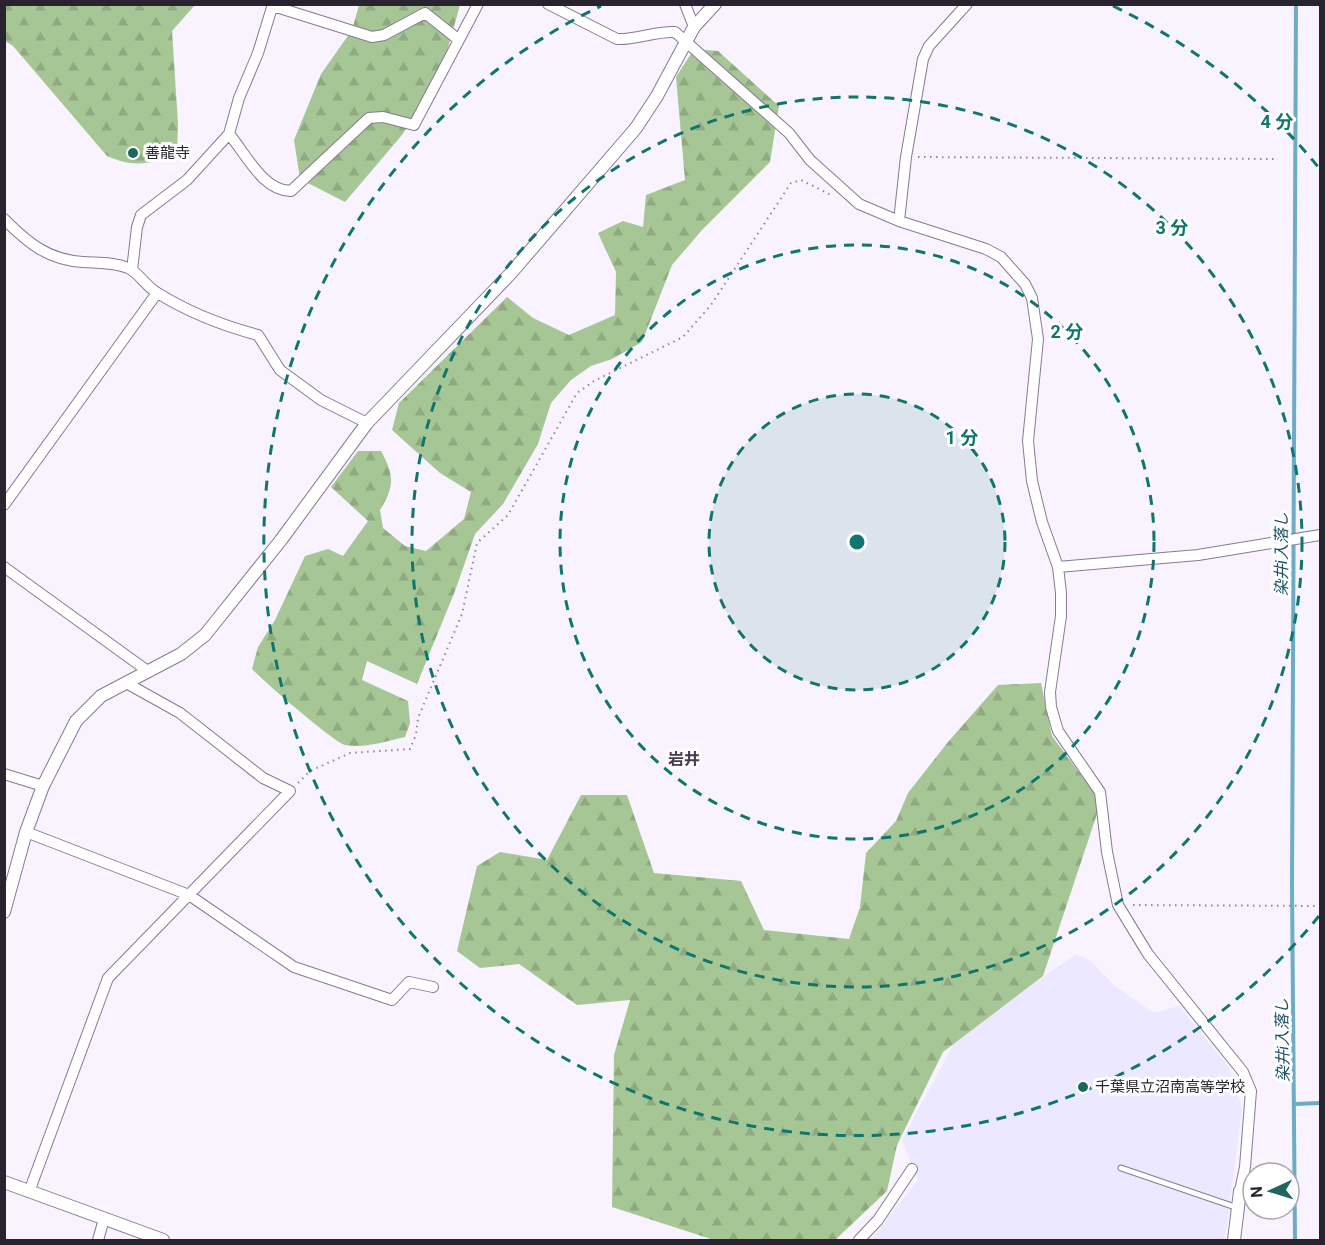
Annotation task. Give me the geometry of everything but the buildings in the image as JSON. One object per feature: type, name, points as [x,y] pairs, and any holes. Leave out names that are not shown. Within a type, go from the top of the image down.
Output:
[{"type":"street","points":[[229,134],[268,183],[280,191],[291,191],[369,118],[382,117],[414,125],[478,4]]},
{"type":"street","points":[[548,4],[617,39],[627,40],[662,31],[675,32],[789,134],[810,160],[859,204],[899,221],[969,242],[1002,257],[1025,284],[1032,298],[1038,339],[1029,419],[1030,462],[1042,522],[1058,567],[1061,616],[1051,682],[1051,706],[1058,731],[1100,792],[1107,852],[1118,905],[1148,954],[1243,1072],[1251,1091],[1245,1167],[1234,1240]]},
{"type":"street","points":[[685,4],[694,27]]},
{"type":"street","points":[[4,912],[26,832],[44,786],[76,721],[101,696],[128,684],[181,654],[204,635],[281,540],[367,423],[511,273],[636,128],[657,96],[694,27],[716,4]]},
{"type":"street","points":[[899,221],[906,157],[923,59],[929,46],[968,4]]},
{"type":"street","points":[[132,270],[137,227],[141,215],[187,180],[229,134],[239,98],[258,54],[273,5],[372,37],[384,35],[425,13],[459,40]]},
{"type":"street","points":[[4,219],[37,249],[55,258],[119,265],[132,270],[142,282],[157,293],[236,329],[258,335],[280,370],[321,400],[367,423]]},
{"type":"street","points":[[4,505],[157,293]]},
{"type":"street","points":[[1058,567],[1198,555],[1320,535]]},
{"type":"street","points":[[4,567],[149,672]]},
{"type":"street","points":[[29,1192],[108,978],[290,791],[263,778],[180,713],[128,684]]},
{"type":"street","points":[[4,774],[44,786]]},
{"type":"street","points":[[26,832],[189,895],[294,967],[392,1000],[409,982],[433,987]]},
{"type":"street","points":[[859,1240],[878,1220],[912,1169]]},
{"type":"street","points":[[4,1182],[163,1240]]},
{"type":"street","points":[[98,1240],[104,1219]]},
{"type":"lane","points":[[1121,1168],[1238,1208]]},
{"type":"path","points":[[906,157],[1277,159]]},
{"type":"path","points":[[290,791],[310,771],[350,753],[410,749],[416,735],[418,718],[462,614],[477,543],[508,515],[577,393],[594,381],[683,337],[711,304],[791,183],[801,180],[823,193],[859,204]]},
{"type":"path","points":[[1118,905],[1320,906]]},
{"type":"shaded area","name":"千葉県立沼南高等学校","points":[[1076,954],[1091,961],[1116,987],[1154,1013],[1179,1006],[1228,1066],[1242,1108],[1225,1240],[871,1240],[918,1180],[902,1140],[957,1038]]},
{"type":"green space","points":[[4,5],[195,5],[172,31],[178,124],[177,154],[142,163],[126,162],[107,156],[13,46],[5,41]]},
{"type":"green space","points":[[359,5],[460,5],[441,73],[402,135],[345,202],[300,179],[294,140],[321,74],[352,30]]},
{"type":"green space","points":[[694,49],[718,51],[779,106],[770,162],[702,230],[672,265],[642,342],[612,359],[591,366],[571,380],[551,403],[538,444],[503,504],[475,534],[455,591],[417,684],[367,661],[362,680],[408,701],[410,723],[405,737],[368,745],[352,746],[339,742],[252,669],[258,647],[275,620],[305,556],[328,549],[343,556],[368,521],[331,487],[358,451],[381,451],[391,481],[388,494],[380,510],[383,528],[405,546],[426,551],[464,519],[471,492],[440,473],[392,430],[399,403],[507,297],[533,318],[569,335],[615,315],[616,272],[598,233],[623,221],[643,227],[646,195],[685,180],[676,77]]},
{"type":"green space","points":[[1041,683],[1052,736],[1096,795],[1098,811],[1043,976],[943,1052],[897,1145],[887,1191],[835,1240],[714,1240],[612,1207],[614,1055],[630,1000],[577,1005],[519,964],[480,968],[457,951],[477,866],[500,852],[547,860],[581,795],[627,795],[654,873],[741,881],[764,930],[849,939],[860,907],[866,853],[896,821],[908,793],[948,742],[998,685]]},
{"type":"waterway","name":"染井i入落し","points":[[1295,1240],[1292,887],[1296,4]]},
{"type":"waterway","points":[[1295,1104],[1320,1103]]},
{"type":"place","name":"善龍寺","points":[[133,153]]},
{"type":"place","name":"千葉県立沼南高等学校","points":[[1083,1087]]},
{"type":"district","name":"岩井","points":[[684,759]]}]
